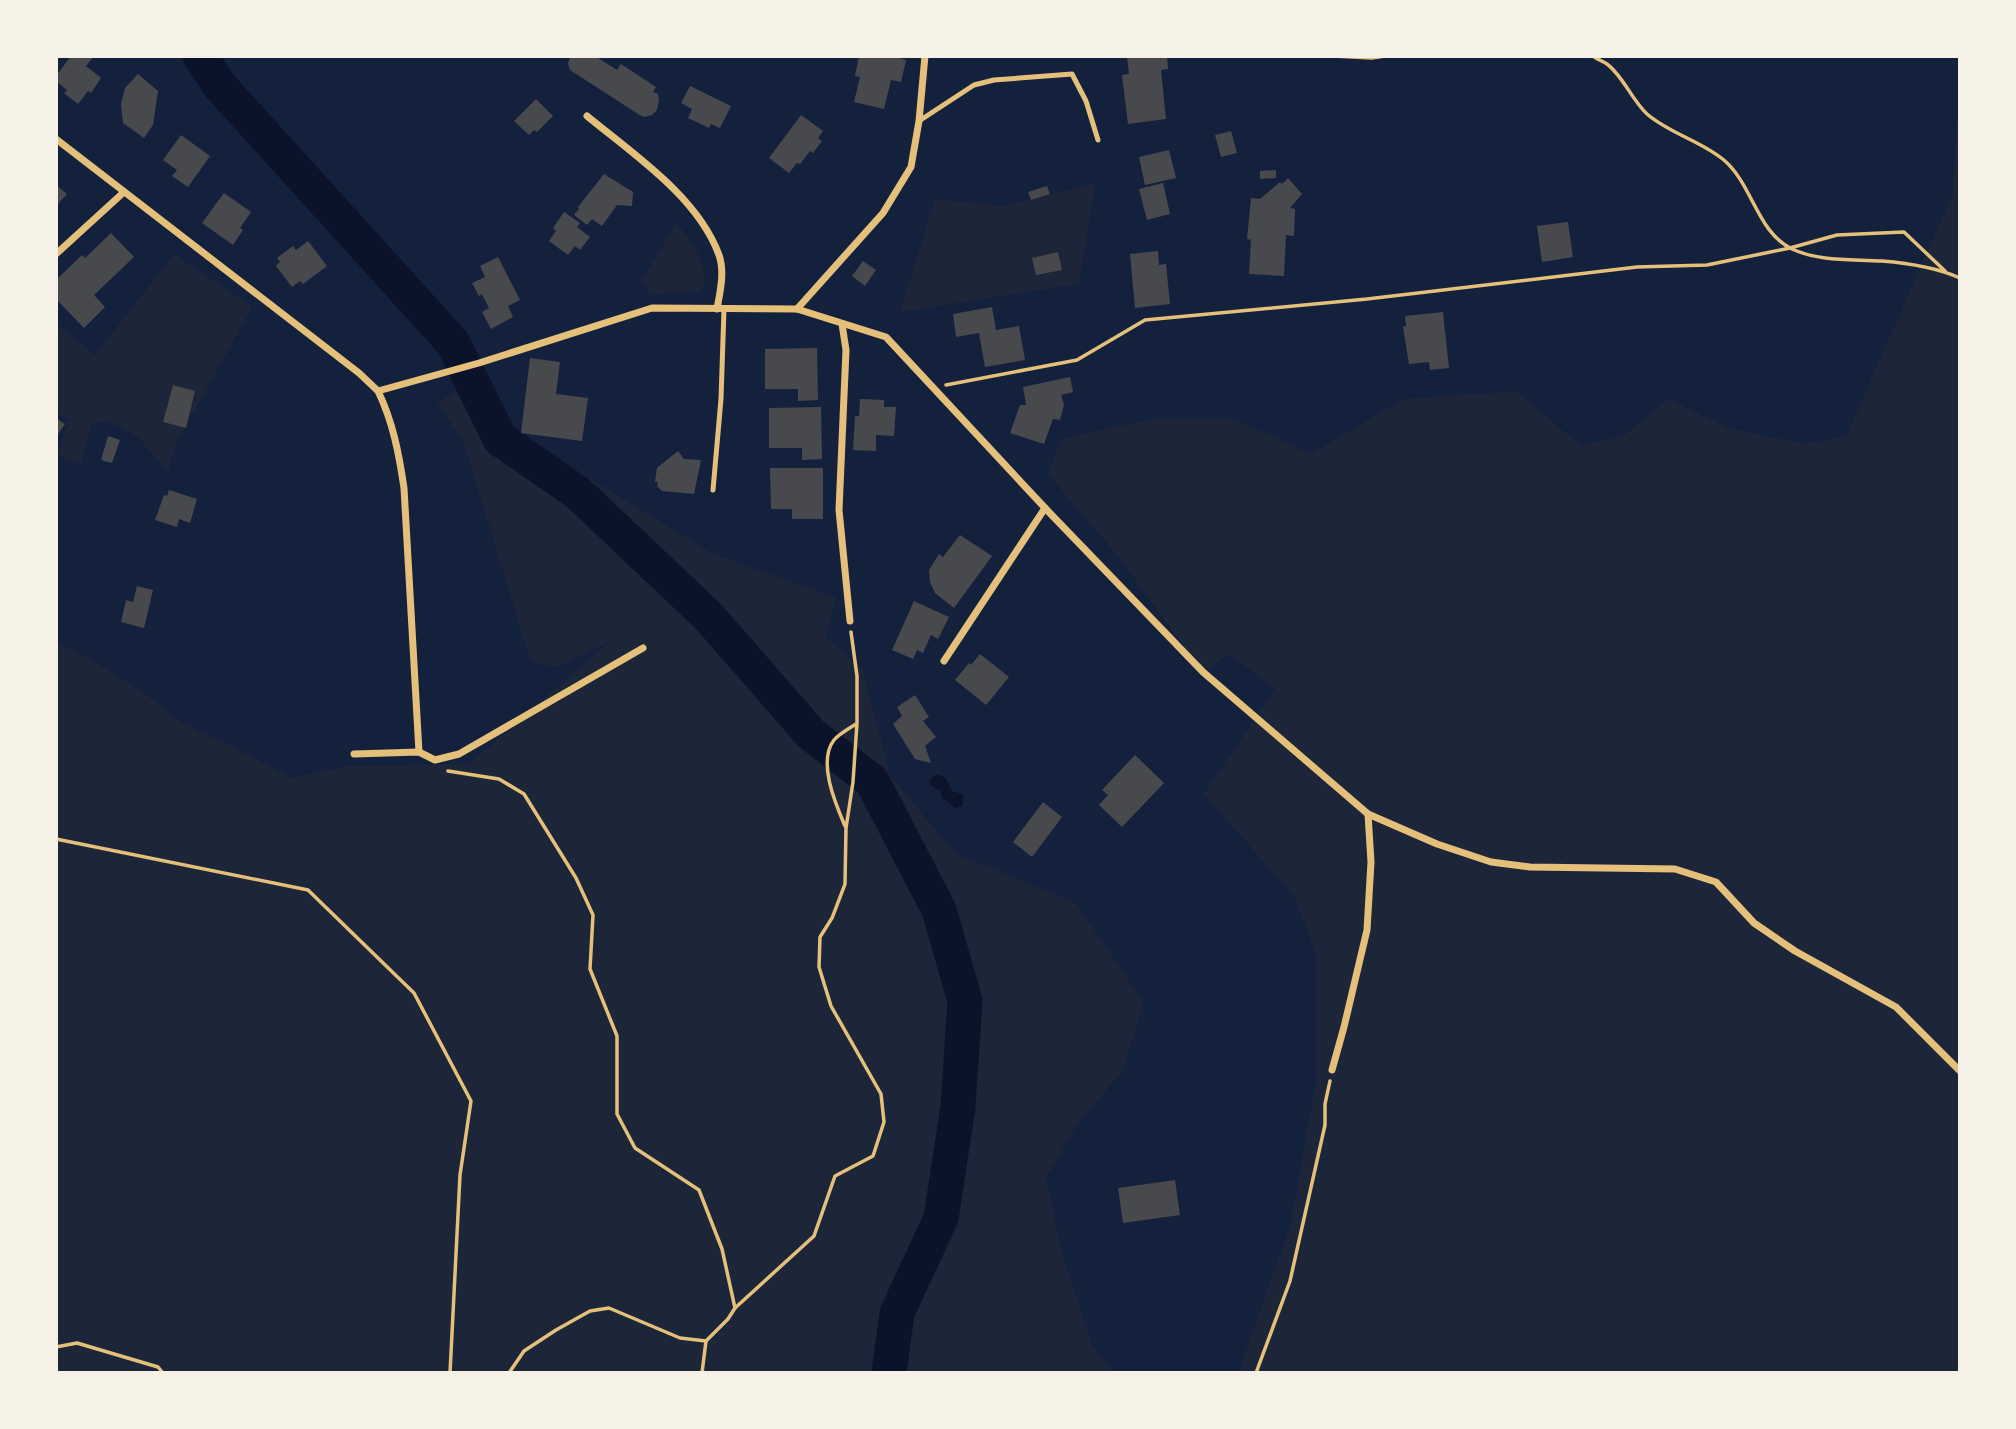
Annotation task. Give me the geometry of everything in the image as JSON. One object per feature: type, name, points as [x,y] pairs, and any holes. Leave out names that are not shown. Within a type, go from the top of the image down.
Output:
[{"type":"street","points":[[797,309],[883,213],[911,167],[919,121],[925,56]]},
{"type":"street","points":[[587,116],[674,189],[703,224],[720,257],[721,309]]},
{"type":"street","points":[[56,139],[359,373],[378,391],[399,452],[404,488],[419,752]]},
{"type":"street","points":[[56,254],[124,192]]},
{"type":"street","points":[[378,391],[479,363],[652,308],[797,309],[886,337],[1203,672],[1368,814],[1437,844],[1491,862],[1530,866],[1675,869],[1716,882],[1754,923],[1795,951],[1896,1007],[1960,1071]]},
{"type":"street","points":[[842,324],[846,350],[839,510],[850,621]]},
{"type":"street","points":[[944,661],[1045,508]]},
{"type":"street","points":[[354,754],[419,752],[435,760],[458,754],[642,648]]},
{"type":"street","points":[[1332,1070],[1367,930],[1371,862],[1368,814]]},
{"type":"lane","points":[[919,121],[974,85],[994,80],[1072,74],[1086,101],[1098,140]]},
{"type":"lane","points":[[713,489],[721,399],[721,309]]},
{"type":"path","points":[[1333,56],[1385,56]]},
{"type":"path","points":[[1593,56],[1608,65],[1646,113],[1724,160],[1742,180],[1758,214],[1774,235],[1790,248],[1810,255],[1892,262],[1945,271],[1960,278]]},
{"type":"path","points":[[934,388],[1077,360],[1145,320],[1367,299],[1637,267],[1707,265],[1837,235],[1904,232],[1945,271]]},
{"type":"path","points":[[702,1373],[706,1341],[728,1319],[734,1308],[814,1236],[835,1176],[873,1156],[884,1122],[881,1094],[831,1006],[819,967],[820,937],[832,918],[845,884],[846,828],[853,782],[857,723],[857,676],[850,621]]},
{"type":"path","points":[[846,828],[832,796],[827,761],[833,740],[857,723]]},
{"type":"path","points":[[435,760],[449,772],[499,779],[524,794],[576,878],[593,915],[590,969],[617,1036],[617,1114],[635,1148],[699,1190],[722,1249],[734,1308]]},
{"type":"path","points":[[56,839],[308,890],[414,993],[471,1101],[460,1175],[450,1373]]},
{"type":"path","points":[[1256,1373],[1290,1281],[1325,1125],[1325,1104],[1332,1070]]},
{"type":"path","points":[[509,1373],[524,1351],[590,1311],[609,1308],[680,1338],[706,1341]]},
{"type":"path","points":[[56,1347],[77,1343],[158,1367],[163,1373]]},
{"type":"shaded area","points":[[1960,78],[1960,1373],[1238,1373],[1290,1226],[1316,1081],[1316,953],[1294,896],[1204,794],[1275,689],[1229,654],[1203,672],[1118,556],[1048,474],[1061,439],[1151,419],[1234,419],[1311,454],[1403,399],[1516,391],[1581,446],[1623,436],[1669,399],[1728,428],[1804,444],[1846,436],[1952,196]]},
{"type":"shaded area","points":[[1095,184],[1079,284],[900,312],[935,199],[1004,206]]},
{"type":"shaded area","points":[[676,223],[697,251],[705,284],[700,291],[650,294],[642,280]]},
{"type":"shaded area","points":[[174,254],[252,307],[174,448],[168,472],[138,437],[107,420],[91,425],[82,464],[57,455],[69,420],[56,413],[56,323],[95,355]]},
{"type":"shaded area","points":[[481,379],[502,429],[560,460],[711,553],[836,598],[825,636],[863,669],[890,775],[955,853],[1076,903],[1144,1003],[1122,1072],[1078,1123],[1046,1178],[1062,1254],[1092,1345],[1115,1373],[56,1373],[56,641],[93,660],[148,696],[182,723],[291,778],[348,766],[469,764],[612,640],[559,667],[532,663],[464,443],[437,402]]},
{"type":"shaded area","points":[[935,775],[944,777],[952,791],[964,796],[962,806],[954,807],[942,798],[941,791],[931,786],[929,781]]},
{"type":"building","points":[[71,56],[94,56],[86,66],[101,78],[91,93],[88,91],[78,104],[64,93],[67,90],[56,81],[56,76]]},
{"type":"building","points":[[571,56],[595,56],[617,70],[621,64],[656,87],[653,92],[658,94],[657,110],[644,117],[638,114],[570,70],[568,63]]},
{"type":"building","points":[[859,56],[900,56],[899,58],[906,60],[901,82],[891,80],[884,109],[854,102],[860,77],[855,76]]},
{"type":"building","points":[[1127,56],[1167,56],[1168,69],[1161,70],[1166,119],[1128,124],[1122,75],[1129,74]]},
{"type":"building","points":[[138,74],[158,91],[153,125],[144,138],[123,123],[121,104],[125,88]]},
{"type":"building","points":[[690,86],[731,106],[720,128],[711,124],[709,128],[688,118],[692,109],[681,103]]},
{"type":"building","points":[[536,99],[553,116],[537,132],[534,130],[529,135],[514,121]]},
{"type":"building","points":[[801,115],[823,131],[818,138],[822,141],[813,153],[810,151],[789,173],[769,158]]},
{"type":"building","points":[[1231,131],[1237,153],[1221,157],[1215,135]]},
{"type":"building","points":[[181,135],[210,156],[188,187],[172,176],[177,170],[163,160]]},
{"type":"building","points":[[1169,150],[1176,178],[1145,185],[1139,157]]},
{"type":"building","points":[[1276,170],[1276,178],[1260,179],[1260,171]]},
{"type":"building","points":[[604,174],[633,192],[632,206],[617,205],[602,226],[592,219],[587,225],[574,215]]},
{"type":"building","points":[[1288,178],[1302,194],[1290,208],[1295,209],[1294,236],[1286,235],[1284,276],[1249,274],[1251,240],[1247,239],[1251,198],[1260,199]]},
{"type":"building","points":[[1163,183],[1170,214],[1147,220],[1139,189]]},
{"type":"building","points":[[56,185],[67,194],[56,206]]},
{"type":"building","points":[[1047,186],[1050,194],[1031,200],[1028,192]]},
{"type":"building","points":[[224,193],[251,212],[233,245],[202,223]]},
{"type":"building","points":[[564,212],[580,223],[577,227],[590,237],[580,250],[575,246],[568,255],[549,241],[556,231],[553,228]]},
{"type":"building","points":[[1568,222],[1573,257],[1542,262],[1537,226]]},
{"type":"building","points":[[111,233],[134,257],[94,295],[105,307],[84,328],[56,299],[56,280],[82,255],[85,258]]},
{"type":"building","points":[[308,241],[327,266],[303,284],[300,281],[292,287],[276,266],[280,262],[277,258],[293,246],[296,250]]},
{"type":"building","points":[[1158,251],[1159,265],[1166,264],[1170,304],[1135,308],[1130,254]]},
{"type":"building","points":[[1058,252],[1062,270],[1036,275],[1032,258]]},
{"type":"building","points":[[498,257],[520,300],[508,306],[513,317],[491,329],[482,312],[489,308],[472,283],[485,277],[480,266]]},
{"type":"building","points":[[863,261],[876,270],[865,286],[852,276]]},
{"type":"building","points":[[992,307],[996,330],[1019,326],[1025,360],[985,367],[979,333],[956,337],[953,314]]},
{"type":"building","points":[[1443,312],[1449,368],[1430,370],[1429,362],[1409,364],[1403,327],[1406,326],[1405,316]]},
{"type":"building","points":[[817,348],[818,400],[798,401],[798,389],[765,389],[765,349]]},
{"type":"building","points":[[530,358],[560,362],[556,394],[588,398],[582,441],[521,433]]},
{"type":"building","points":[[1070,377],[1073,392],[1061,395],[1064,405],[1060,420],[1053,419],[1044,444],[1010,433],[1020,405],[1026,405],[1023,387]]},
{"type":"building","points":[[173,385],[195,391],[186,428],[163,422]]},
{"type":"building","points":[[860,399],[884,400],[884,407],[896,407],[894,436],[876,435],[876,451],[853,450],[855,416],[859,416]]},
{"type":"building","points":[[821,407],[822,459],[802,460],[802,448],[769,448],[769,408]]},
{"type":"building","points":[[56,418],[65,424],[56,437]]},
{"type":"building","points":[[108,436],[120,440],[112,463],[101,460]]},
{"type":"building","points":[[678,451],[684,459],[701,460],[694,494],[662,491],[657,486],[658,482],[655,482],[657,468]]},
{"type":"building","points":[[770,468],[823,468],[823,519],[792,519],[792,509],[771,509]]},
{"type":"building","points":[[169,490],[197,499],[190,523],[179,519],[177,527],[155,520],[164,495],[167,496]]},
{"type":"building","points":[[960,535],[992,556],[954,608],[935,593],[929,570],[939,554],[943,557]]},
{"type":"building","points":[[137,586],[153,590],[144,628],[121,622],[126,600],[133,602]]},
{"type":"building","points":[[914,601],[949,617],[938,639],[931,635],[923,653],[917,650],[913,659],[892,650]]},
{"type":"building","points":[[980,654],[1009,677],[986,705],[955,680]]},
{"type":"building","points":[[915,695],[929,717],[923,721],[936,737],[925,746],[931,763],[915,759],[893,724],[902,716],[897,707]]},
{"type":"building","points":[[1135,755],[1164,783],[1122,827],[1099,805],[1108,795],[1102,790]]},
{"type":"building","points":[[1043,802],[1062,817],[1032,857],[1013,842]]},
{"type":"building","points":[[1175,1180],[1180,1215],[1123,1223],[1118,1188]]},
{"type":"waterway","points":[[200,56],[220,86],[453,343],[500,439],[578,493],[709,617],[811,734],[872,781],[939,910],[965,1001],[958,1107],[941,1218],[897,1313],[889,1373]]}]
